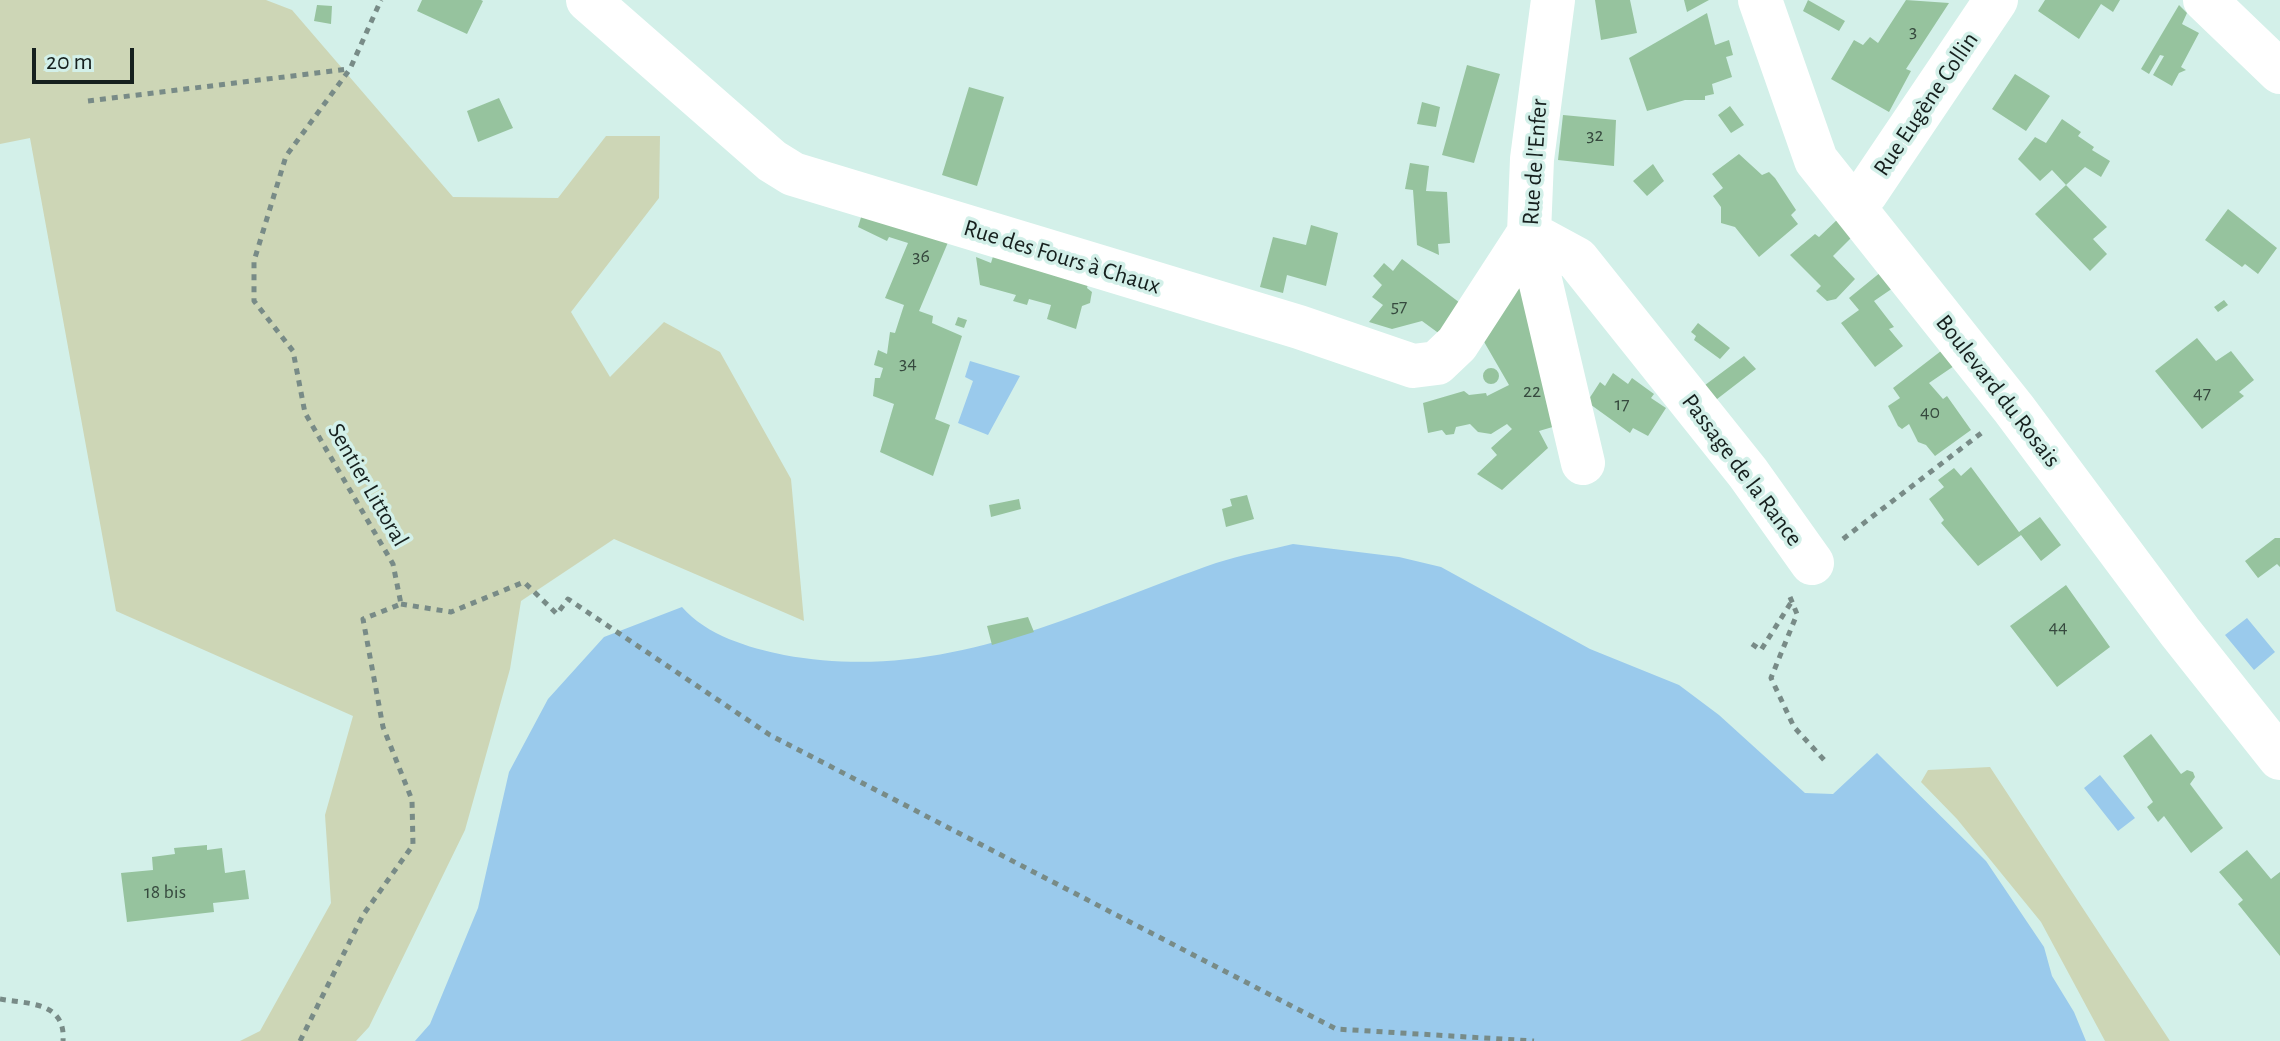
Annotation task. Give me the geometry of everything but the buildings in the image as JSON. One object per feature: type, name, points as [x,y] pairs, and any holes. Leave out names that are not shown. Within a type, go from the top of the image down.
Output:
[{"type":"street","name":"Rue des Fours à Chaux","points":[[588,0],[772,161],[793,174],[1299,327],[1413,366],[1437,363],[1457,344],[1529,233]]},
{"type":"street","name":"Rue de l'Enfer","points":[[1553,0],[1532,159],[1529,233],[1583,463]]},
{"type":"street","name":"Boulevard du Rosais","points":[[1760,0],[1816,160],[2014,409],[2180,632],[2280,758]]},
{"type":"street","name":"Rue Eugène Collin","points":[[1854,205],[1866,193],[1996,0]]},
{"type":"street","points":[[2205,0],[2280,72]]},
{"type":"street","name":"Passage de la Rance","points":[[1529,233],[1577,259],[1748,473],[1812,563]]},
{"type":"path","name":"Sentier Littoral","points":[[381,0],[350,69],[286,156],[254,261],[254,301],[293,351],[305,413],[393,564],[401,604]]},
{"type":"path","points":[[88,101],[350,69]]},
{"type":"path","name":"Passage de la Rance","points":[[1812,563],[2014,409]]},
{"type":"path","points":[[300,1041],[363,915],[413,845],[412,800],[383,727],[363,619],[401,604],[451,612],[524,582],[557,614],[568,599],[770,735],[1336,1029],[1534,1041]]},
{"type":"path","points":[[1752,644],[1761,650],[1792,600],[1797,614],[1771,678],[1794,727],[1826,762]]},
{"type":"path","points":[[0,999],[50,1007],[60,1019],[63,1041]]},
{"type":"green space","points":[[0,0],[266,0],[292,10],[453,197],[558,198],[606,136],[660,136],[659,198],[571,312],[610,377],[664,322],[720,352],[791,479],[804,621],[614,539],[521,601],[510,669],[465,830],[369,1027],[356,1041],[240,1041],[260,1031],[331,903],[325,815],[353,716],[116,611],[30,138],[0,144]]},
{"type":"green space","points":[[1990,767],[2170,1041],[2105,1041],[2041,922],[1957,819],[1921,782],[1928,770]]},
{"type":"water","points":[[970,361],[1020,376],[988,435],[958,423],[973,381],[965,377]]},
{"type":"water","points":[[1293,544],[1399,557],[1441,567],[1590,649],[1679,685],[1719,715],[1805,793],[1833,794],[1877,753],[1986,861],[2044,947],[2052,976],[2074,1012],[2086,1041],[415,1041],[430,1024],[478,908],[509,772],[548,699],[604,637],[682,607],[716,633],[771,652],[843,661],[899,660],[953,652],[1006,639],[1216,563]]},
{"type":"water","points":[[2247,618],[2275,652],[2254,670],[2225,635]]},
{"type":"water","points":[[2100,775],[2135,818],[2118,831],[2084,788]]}]
